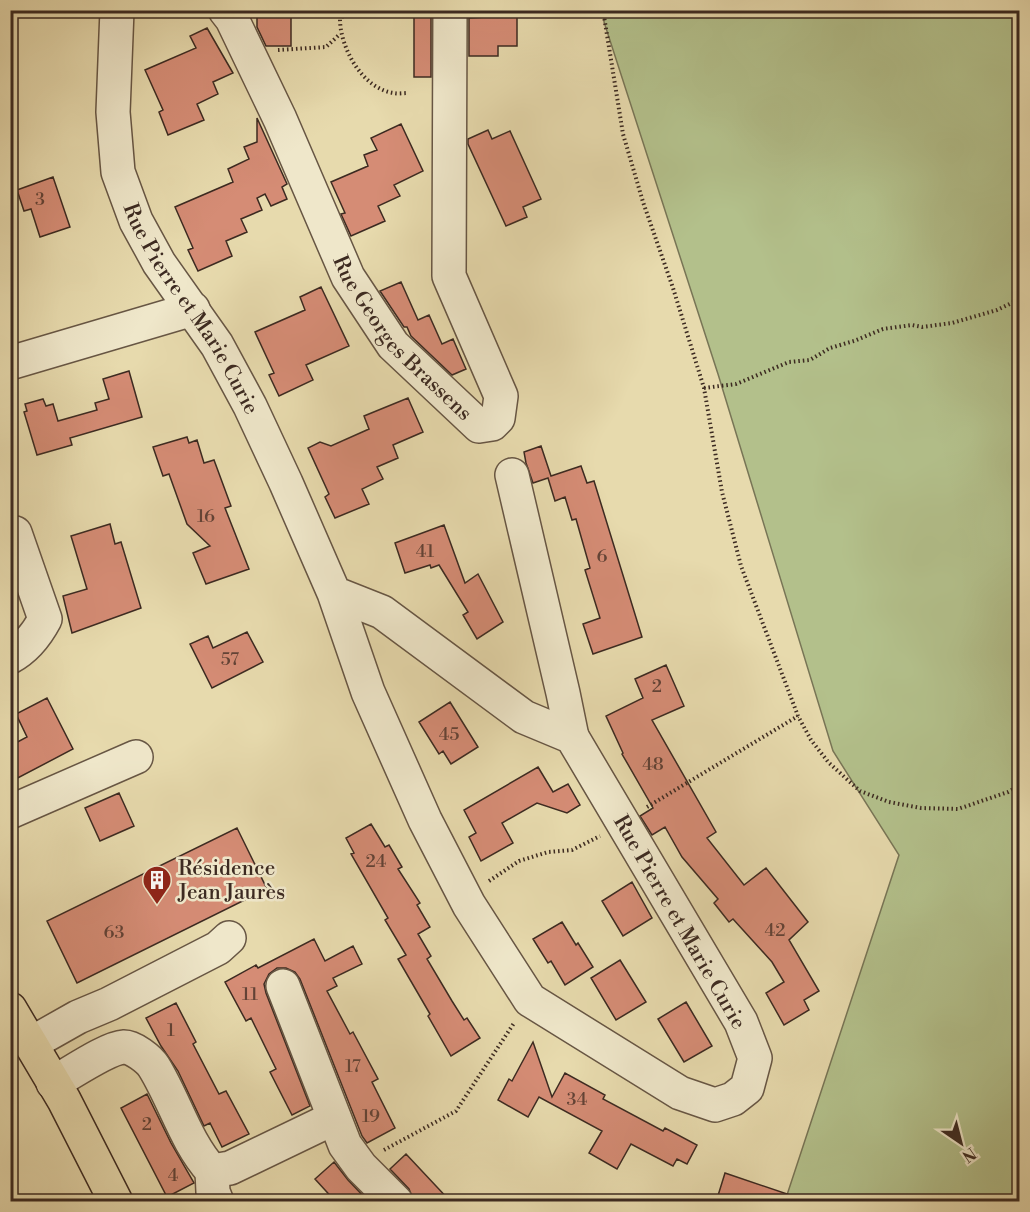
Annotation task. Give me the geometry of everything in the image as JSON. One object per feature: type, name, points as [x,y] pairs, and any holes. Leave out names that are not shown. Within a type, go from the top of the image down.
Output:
[{"type":"main road","points":[[10,1009],[59,1091],[116,1202]]},
{"type":"street","name":"Rue Pierre et Marie Curie","points":[[117,10],[113,112],[118,172],[136,221],[159,263],[217,345],[250,406],[334,592],[368,692],[425,820],[469,905],[530,1000],[680,1093],[715,1105],[733,1099],[747,1088],[754,1058],[741,1022],[572,737],[512,475]]},
{"type":"street","name":"Rue Georges Brassens","points":[[225,10],[232,19],[280,119],[348,277],[393,345],[479,426],[492,424],[498,418],[501,396],[449,276],[450,10]]},
{"type":"street","points":[[10,363],[193,309]]},
{"type":"street","points":[[10,657],[25,647],[45,619],[15,533]]},
{"type":"street","points":[[334,592],[382,612],[524,717],[572,737]]},
{"type":"street","points":[[10,812],[136,757]]},
{"type":"street","points":[[32,1043],[78,1017],[109,1004],[218,948],[229,938]]},
{"type":"street","points":[[283,986],[345,1145],[362,1167],[396,1202]]},
{"type":"street","points":[[59,1091],[124,1067],[138,1053],[153,1064],[214,1186],[230,1168],[334,1118]]},
{"type":"path","points":[[349,10],[340,19],[340,34],[350,59],[374,85],[392,93],[408,93]]},
{"type":"path","points":[[603,10],[623,134],[704,388],[722,492],[741,566],[798,716],[811,740],[829,763],[860,790],[888,802],[921,808],[958,809],[1008,792],[1020,785]]},
{"type":"path","points":[[248,52],[326,47],[340,34]]},
{"type":"path","points":[[704,388],[736,384],[789,362],[810,360],[830,348],[883,329],[952,323],[996,310],[1020,299]]},
{"type":"path","points":[[362,1167],[372,1156],[456,1111],[530,1000]]},
{"type":"green space","points":[[604,10],[1019,11],[1019,1201],[785,1201],[899,855],[833,751],[718,374],[604,22]]},
{"type":"building","points":[[262,10],[291,10],[291,46],[266,46],[257,27],[257,16],[262,17]]},
{"type":"building","points":[[414,10],[431,10],[431,77],[414,77]]},
{"type":"building","points":[[485,10],[517,10],[517,46],[498,46],[498,56],[469,56],[469,18],[485,17]]},
{"type":"building","points":[[207,28],[233,73],[213,82],[218,94],[197,104],[204,120],[168,135],[159,112],[163,110],[145,70],[196,48],[190,36]]},
{"type":"building","points":[[257,118],[287,184],[282,187],[287,199],[271,206],[265,194],[257,198],[262,210],[241,219],[247,232],[226,241],[232,256],[198,271],[188,250],[193,248],[175,207],[233,182],[228,169],[249,159],[244,147],[257,142]]},
{"type":"building","points":[[401,124],[423,171],[394,185],[400,196],[378,206],[385,221],[351,236],[341,214],[345,213],[331,182],[368,166],[364,155],[377,150],[371,138]]},
{"type":"building","points":[[488,130],[492,139],[510,131],[541,199],[523,207],[527,217],[506,226],[468,144],[468,139]]},
{"type":"building","points":[[53,177],[70,227],[40,237],[31,209],[24,211],[17,190]]},
{"type":"building","points":[[401,282],[418,320],[429,315],[442,344],[453,339],[466,369],[452,375],[411,336],[407,327],[404,327],[380,291]]},
{"type":"building","points":[[321,287],[349,346],[306,365],[313,380],[279,396],[269,375],[274,373],[255,332],[305,310],[300,297]]},
{"type":"building","points":[[129,371],[142,417],[70,438],[72,445],[37,455],[24,412],[27,411],[25,404],[43,399],[46,406],[53,404],[58,421],[97,410],[95,403],[109,399],[103,379]]},
{"type":"building","points":[[408,398],[423,432],[393,445],[398,458],[377,467],[383,479],[362,489],[369,504],[335,518],[325,497],[329,494],[308,448],[320,442],[331,446],[369,429],[364,416]]},
{"type":"building","points":[[187,437],[189,443],[197,440],[204,463],[214,460],[231,506],[225,508],[249,569],[206,584],[193,553],[210,546],[187,524],[169,474],[163,476],[153,447]]},
{"type":"building","points":[[541,446],[551,476],[581,466],[587,483],[594,481],[642,637],[593,654],[583,624],[600,618],[585,570],[590,568],[576,519],[572,520],[565,497],[555,501],[548,478],[533,483],[526,463],[524,452]]},
{"type":"building","points":[[110,524],[115,544],[121,542],[141,608],[72,633],[63,596],[87,589],[71,536]]},
{"type":"building","points":[[444,525],[465,583],[478,574],[503,622],[477,639],[463,615],[468,612],[439,565],[431,568],[430,565],[405,573],[395,543]]},
{"type":"building","points":[[247,632],[263,662],[212,688],[190,644],[208,636],[213,648]]},
{"type":"building","points":[[666,665],[684,706],[652,720],[716,832],[707,838],[744,885],[766,868],[808,922],[789,940],[819,991],[804,1000],[809,1010],[784,1025],[766,993],[784,982],[772,962],[733,919],[729,922],[714,903],[718,899],[682,857],[665,827],[652,835],[640,816],[653,808],[622,754],[606,716],[643,698],[635,679]]},
{"type":"building","points":[[47,698],[73,749],[10,782],[10,746],[27,737],[16,714]]},
{"type":"building","points":[[450,702],[478,747],[451,764],[443,751],[439,754],[419,722]]},
{"type":"building","points":[[538,767],[553,792],[568,784],[580,805],[567,813],[537,803],[502,823],[513,843],[481,861],[469,837],[476,833],[464,810]]},
{"type":"building","points":[[119,793],[134,826],[100,841],[85,808]]},
{"type":"building","points":[[371,824],[385,847],[389,845],[402,867],[398,869],[420,903],[417,905],[430,927],[418,934],[431,956],[427,959],[464,1020],[467,1018],[480,1038],[451,1056],[398,959],[406,955],[385,920],[388,918],[351,854],[354,853],[346,838]]},
{"type":"building","name":"Résidence Jean Jaurès","points":[[237,828],[267,889],[77,983],[47,921]]},
{"type":"building","points":[[632,882],[652,918],[623,936],[602,901]]},
{"type":"building","points":[[562,922],[593,967],[565,985],[551,961],[548,963],[533,939]]},
{"type":"building","points":[[314,939],[325,961],[353,946],[362,964],[333,978],[337,986],[327,991],[350,1034],[353,1032],[378,1079],[372,1082],[395,1128],[367,1143],[362,1136],[300,979],[295,972],[286,968],[277,968],[269,974],[264,984],[310,1106],[292,1115],[270,1072],[276,1069],[251,1018],[246,1021],[225,982],[256,965],[258,968]]},
{"type":"building","points":[[620,960],[646,1002],[616,1020],[591,978]]},
{"type":"building","points":[[686,1002],[712,1046],[684,1062],[658,1019]]},
{"type":"building","points":[[176,1003],[196,1042],[193,1044],[219,1094],[226,1091],[249,1134],[222,1147],[210,1123],[204,1126],[178,1071],[146,1018]]},
{"type":"building","points":[[533,1042],[552,1097],[565,1073],[605,1095],[603,1099],[663,1131],[665,1128],[697,1145],[687,1164],[677,1159],[673,1166],[631,1144],[617,1169],[589,1153],[602,1131],[539,1097],[528,1117],[498,1100],[509,1079],[512,1081]]},
{"type":"building","points":[[147,1094],[194,1183],[167,1197],[121,1108]]},
{"type":"building","points":[[406,1154],[451,1202],[414,1202],[409,1189],[390,1169]]},
{"type":"building","points":[[334,1162],[369,1202],[336,1202],[315,1179]]},
{"type":"building","points":[[725,1173],[799,1198],[799,1202],[716,1202]]},
{"type":"place","name":"Résidence Jean Jaurès","points":[[157,906]]}]
